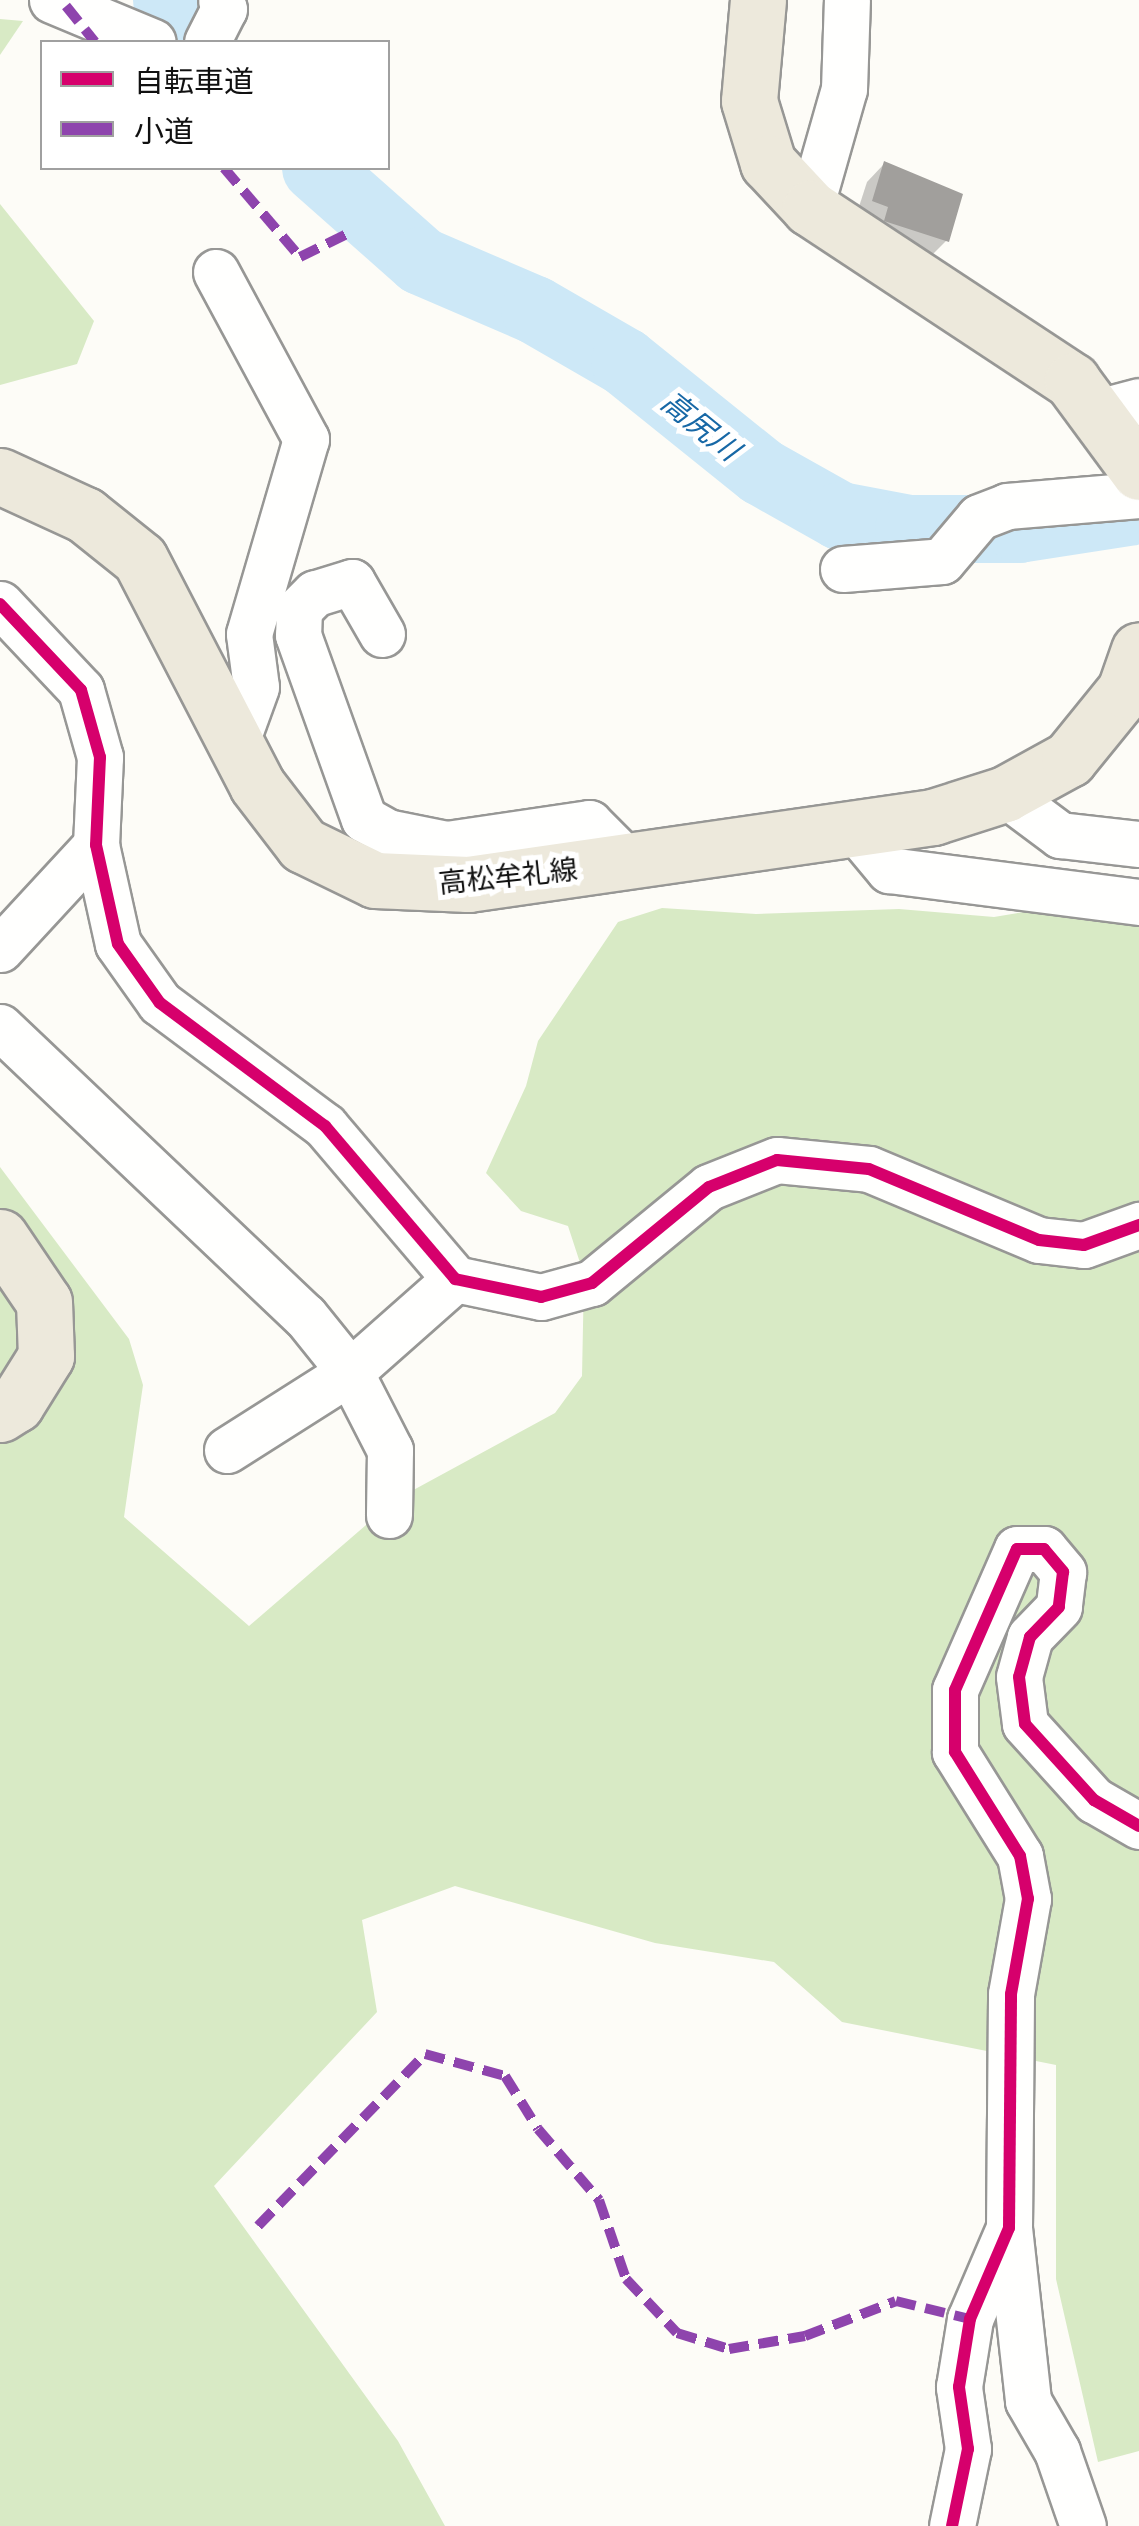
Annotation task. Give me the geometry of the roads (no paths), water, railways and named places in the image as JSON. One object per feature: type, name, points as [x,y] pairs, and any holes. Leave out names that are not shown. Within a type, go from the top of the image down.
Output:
[{"type":"main road","points":[[758,0],[749,100],[768,163],[810,208],[1072,381],[1119,406],[1139,472]]},
{"type":"main road","name":"高松牟礼線","points":[[0,476],[86,515],[140,558],[256,785],[303,845],[375,880],[468,884],[932,816],[1005,794],[1069,758],[1125,690],[1138,655]]},
{"type":"main road","points":[[0,1237],[44,1302],[46,1356],[5,1406]]},
{"type":"street","points":[[52,0],[147,40]]},
{"type":"street","points":[[208,40],[224,9],[220,0]]},
{"type":"street","points":[[810,208],[844,89],[847,0]]},
{"type":"street","points":[[216,272],[306,439],[248,634],[256,687],[236,742]]},
{"type":"street","points":[[843,570],[942,561],[979,516],[1007,506],[1139,495]]},
{"type":"street","points":[[382,634],[352,582],[315,593],[300,608],[298,635],[364,820],[386,832],[447,844],[589,824],[626,861]]},
{"type":"street","points":[[0,604],[81,690],[100,757],[96,845],[118,944],[160,1003],[324,1126],[455,1279],[541,1297],[592,1282],[709,1187],[777,1160],[869,1169],[1039,1240],[1084,1245],[1139,1225]]},
{"type":"street","points":[[1005,794],[1060,835],[1139,844]]},
{"type":"street","points":[[854,828],[889,870],[1139,902]]},
{"type":"street","points":[[2,941],[96,845]]},
{"type":"street","points":[[0,1027],[306,1316],[350,1372],[390,1450],[389,1514]]},
{"type":"street","points":[[228,1450],[350,1372],[455,1279]]},
{"type":"street","points":[[1084,2526],[1057,2451],[1028,2401],[1009,2228],[1011,1994],[1028,1899],[1020,1856],[955,1752],[955,1706],[985,1612],[1017,1549],[1044,1550],[1063,1572],[1059,1608],[1030,1637],[1019,1677],[1025,1724],[1094,1800],[1139,1826]]},
{"type":"street","points":[[952,2526],[968,2449],[959,2388],[970,2319],[1009,2228]]},
{"type":"waterway","name":"高尻川","points":[[167,0],[202,40]]},
{"type":"waterway","name":"高尻川","points":[[318,170],[421,261],[535,310],[625,362],[762,472],[840,516],[909,529],[1019,529],[1129,512]]}]
